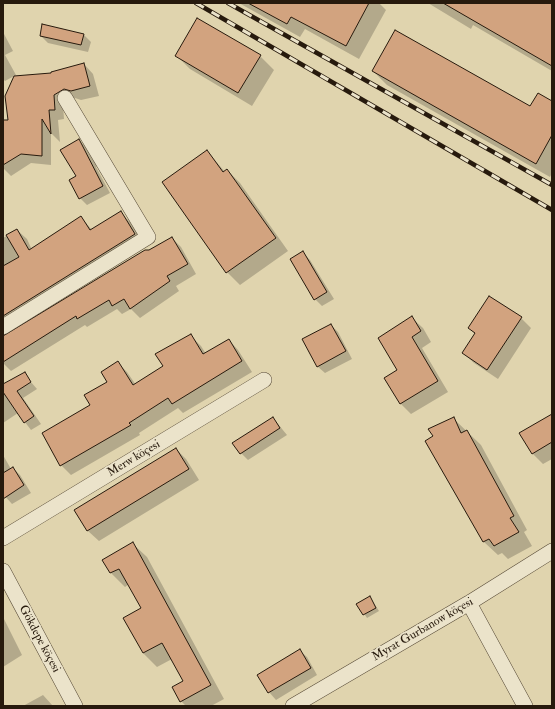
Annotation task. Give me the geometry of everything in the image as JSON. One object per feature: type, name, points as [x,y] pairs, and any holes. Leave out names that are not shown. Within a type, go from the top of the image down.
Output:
[{"type":"street","points":[[3,327],[148,237],[65,98]]},
{"type":"street","name":"Merw köçesi","points":[[3,538],[264,380]]},
{"type":"street","name":"Myrat Gurbanow köçesi","points":[[293,706],[469,603],[552,551]]},
{"type":"street","name":"Gökdepe köçesi","points":[[3,571],[75,706]]},
{"type":"street","points":[[469,603],[525,706]]},
{"type":"building","points":[[248,3],[369,3],[346,46],[291,17],[287,24]]},
{"type":"building","points":[[443,3],[552,3],[552,66]]},
{"type":"building","points":[[197,18],[261,55],[238,93],[175,56]]},
{"type":"building","points":[[42,24],[84,34],[81,45],[40,36]]},
{"type":"building","points":[[395,30],[530,106],[538,93],[552,101],[552,135],[536,164],[372,71]]},
{"type":"building","points":[[84,63],[90,86],[71,91],[64,89],[54,95],[55,110],[49,110],[51,134],[42,119],[42,156],[21,154],[3,165],[3,120],[8,120],[5,96],[14,76],[51,73]]},
{"type":"building","points":[[79,139],[103,186],[79,199],[69,180],[76,176],[60,150]]},
{"type":"building","points":[[207,150],[223,172],[227,169],[276,238],[226,273],[162,182]]},
{"type":"building","points":[[121,211],[135,234],[3,316],[3,266],[19,257],[6,235],[17,229],[29,250],[81,216],[90,230]]},
{"type":"building","points":[[172,237],[188,264],[167,276],[170,281],[130,309],[124,299],[112,306],[109,300],[77,319],[76,316],[3,362],[3,336],[145,250],[149,250]]},
{"type":"building","points":[[303,251],[327,292],[314,300],[290,259]]},
{"type":"building","points":[[489,296],[522,317],[487,370],[462,353],[475,333],[468,328]]},
{"type":"building","points":[[412,316],[421,331],[412,337],[438,381],[400,404],[384,378],[397,370],[378,338]]},
{"type":"building","points":[[331,324],[346,351],[317,367],[302,339]]},
{"type":"building","points":[[191,334],[203,354],[229,339],[242,361],[172,404],[168,398],[129,423],[131,425],[60,466],[42,433],[90,405],[84,395],[107,382],[101,372],[118,361],[133,385],[163,366],[155,354]]},
{"type":"building","points":[[25,372],[31,382],[17,391],[34,416],[24,423],[3,392],[3,384]]},
{"type":"building","points":[[552,414],[552,442],[532,454],[519,433]]},
{"type":"building","points":[[273,417],[280,428],[240,454],[232,443]]},
{"type":"building","points":[[454,417],[461,433],[467,430],[514,516],[510,518],[519,532],[494,546],[489,539],[483,542],[425,441],[433,436],[428,429]]},
{"type":"building","points":[[176,448],[189,469],[87,531],[74,510]]},
{"type":"building","points":[[13,467],[24,485],[3,499],[3,473]]},
{"type":"building","points":[[133,542],[211,685],[180,702],[172,687],[183,681],[162,643],[143,653],[123,618],[141,608],[119,569],[110,573],[102,560]]},
{"type":"building","points":[[370,596],[376,608],[363,615],[356,604]]},
{"type":"building","points":[[300,649],[311,668],[268,693],[257,675]]},
{"type":"railway","points":[[196,3],[552,210]]},
{"type":"railway","points":[[228,3],[552,185]]}]
